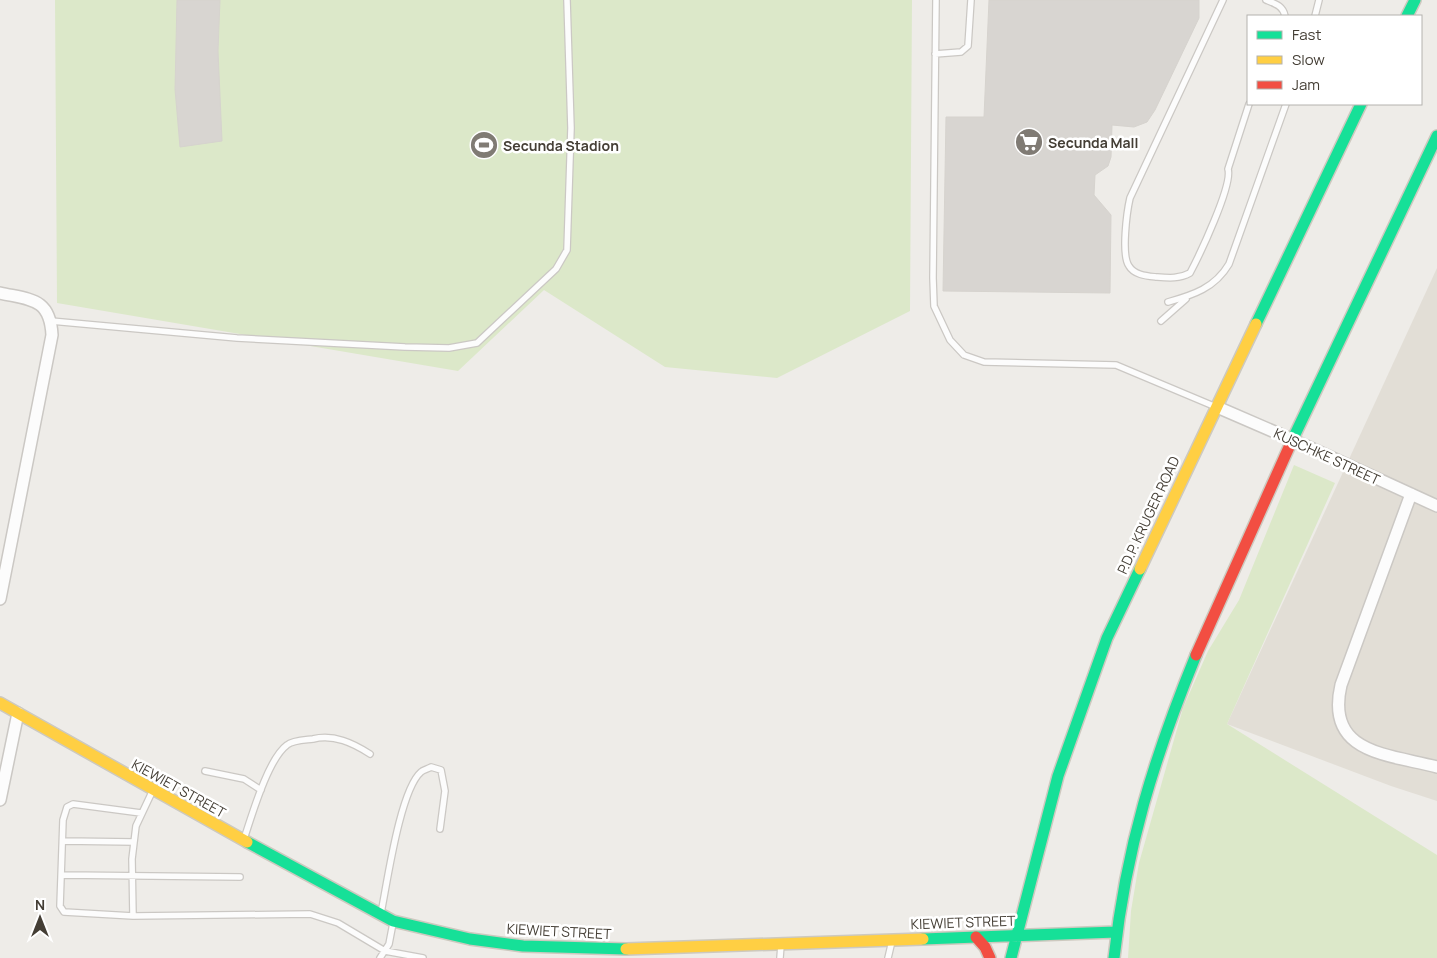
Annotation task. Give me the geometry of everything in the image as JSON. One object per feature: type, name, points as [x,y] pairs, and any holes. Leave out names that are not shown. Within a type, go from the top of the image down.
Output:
[{"type":"street","points":[[1408,15],[1415,0]]},
{"type":"street","name":"P.D.P. KRUGER ROAD","points":[[1011,958],[1058,776],[1107,638],[1361,105]]},
{"type":"street","points":[[1114,958],[1116,932],[1136,832],[1157,754],[1188,674],[1291,439],[1437,136]]},
{"type":"street","points":[[0,293],[32,300],[46,309],[51,321],[52,335],[0,598]]},
{"type":"street","name":"KUSCHKE STREET","points":[[1217,407],[1437,506]]},
{"type":"street","points":[[1411,494],[1341,685],[1338,710],[1340,721],[1346,733],[1360,746],[1372,753],[1437,767]]},
{"type":"street","name":"KIEWIET STREET","points":[[0,703],[243,841],[382,913],[393,921],[470,939],[523,946],[602,953],[624,953],[781,943],[1116,932]]},
{"type":"street","points":[[0,800],[18,713]]},
{"type":"street","points":[[976,936],[990,958]]},
{"type":"lane","points":[[51,321],[237,338],[395,347],[450,348],[477,343],[556,268],[567,250],[571,128],[567,0]]},
{"type":"lane","points":[[936,0],[934,306],[950,340],[964,355],[984,362],[1116,365],[1217,407]]},
{"type":"lane","points":[[935,54],[961,52],[968,46],[971,0]]},
{"type":"lane","points":[[1219,0],[1219,8]]},
{"type":"lane","points":[[1223,0],[1130,198],[1126,213],[1126,261],[1133,271],[1149,276],[1176,278],[1190,273],[1220,206],[1229,175],[1228,169],[1249,105]]},
{"type":"lane","points":[[1266,0],[1278,5],[1284,10],[1285,15]]},
{"type":"lane","points":[[1315,15],[1319,0]]},
{"type":"lane","points":[[1161,321],[1190,296],[1218,280],[1230,264],[1286,105]]},
{"type":"lane","points":[[1168,302],[1190,296]]},
{"type":"lane","points":[[243,841],[261,790],[277,755],[288,744],[318,738],[341,740],[352,742],[370,754]]},
{"type":"lane","points":[[382,913],[400,820],[413,782],[420,772],[431,767],[441,770],[445,785],[440,829]]},
{"type":"lane","points":[[204,771],[244,779],[261,790]]},
{"type":"lane","points":[[133,916],[132,876],[136,826],[141,812],[153,791]]},
{"type":"lane","points":[[141,812],[70,805],[65,810],[60,906],[64,912],[133,916],[310,914],[338,924],[385,951],[423,958]]},
{"type":"lane","points":[[63,842],[134,842]]},
{"type":"lane","points":[[62,875],[240,877]]},
{"type":"lane","points":[[380,958],[385,951],[393,921]]},
{"type":"lane","points":[[888,958],[892,939]]},
{"type":"lane","points":[[780,958],[781,943]]},
{"type":"shaded area","points":[[1437,268],[1437,801],[1391,786],[1227,724]]},
{"type":"green space","name":"Secunda Stadion","points":[[55,0],[912,0],[910,311],[777,378],[665,367],[544,290],[458,371],[57,303]]},
{"type":"green space","points":[[1294,465],[1335,483],[1227,724],[1437,855],[1437,958],[1128,958],[1131,911],[1139,863],[1183,708],[1208,651],[1239,600]]},
{"type":"building","points":[[177,0],[220,0],[218,51],[222,141],[180,147],[175,89]]},
{"type":"building","name":"Secunda Mall","points":[[989,0],[1199,0],[1199,18],[1155,110],[1147,122],[1134,127],[1112,125],[1111,157],[1108,166],[1095,175],[1094,195],[1111,215],[1110,293],[943,291],[946,117],[984,117]]},
{"type":"traffic: fast","points":[[1408,15],[1415,0]]},
{"type":"traffic: fast","points":[[1256,324],[1361,105]]},
{"type":"traffic: fast","points":[[1290,445],[1437,136]]},
{"type":"traffic: fast","points":[[1011,958],[1058,776],[1107,638],[1140,569]]},
{"type":"traffic: fast","points":[[1114,958],[1126,878],[1144,804],[1167,730],[1196,655]]},
{"type":"traffic: fast","points":[[247,842],[393,921],[470,939],[523,946],[626,949]]},
{"type":"traffic: fast","points":[[923,939],[1116,932]]},
{"type":"traffic: slow","points":[[1140,569],[1256,324]]},
{"type":"traffic: slow","points":[[0,703],[247,842]]},
{"type":"traffic: slow","points":[[626,949],[923,939]]},
{"type":"traffic: jam","points":[[1196,655],[1290,445]]},
{"type":"traffic: jam","points":[[976,937],[985,947],[990,958]]},
{"type":"place","name":"Secunda Mall","points":[[1029,142]]},
{"type":"place","name":"Secunda Stadion","points":[[484,145]]}]
